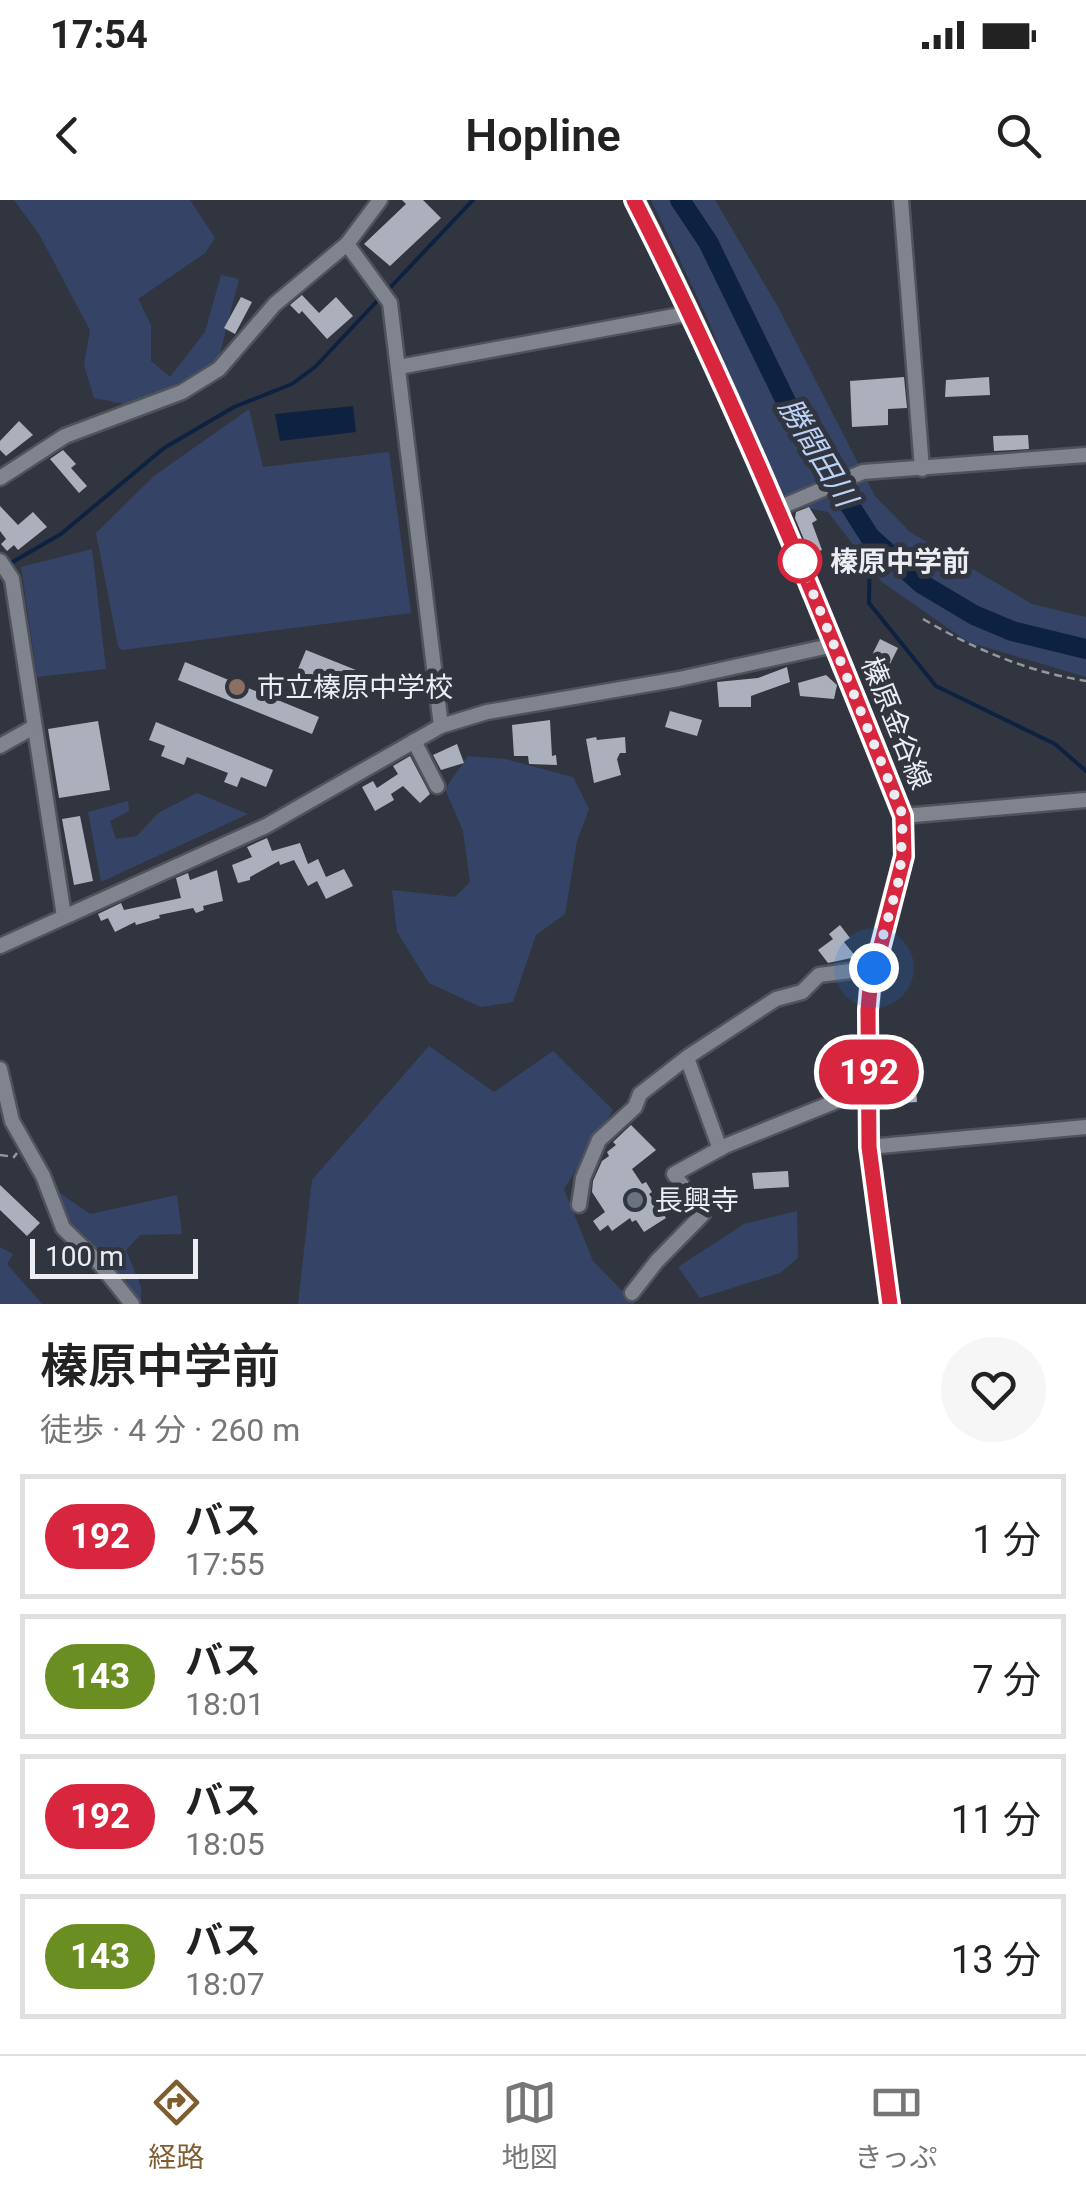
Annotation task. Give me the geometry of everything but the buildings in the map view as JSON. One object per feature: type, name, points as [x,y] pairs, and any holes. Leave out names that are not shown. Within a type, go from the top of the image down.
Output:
[{"type":"main road","name":"榛原金谷線","points":[[634,200],[692,313],[779,508],[903,816],[902,866],[874,968],[868,1010],[869,1147],[890,1304]]},
{"type":"street","points":[[0,478],[64,436],[166,399],[219,369],[275,304],[347,244],[380,200]]},
{"type":"street","points":[[901,200],[922,469]]},
{"type":"street","points":[[347,244],[384,294],[399,367],[442,726]]},
{"type":"street","points":[[399,367],[692,313]]},
{"type":"street","points":[[779,508],[863,472],[1086,456]]},
{"type":"street","points":[[0,561],[12,578],[32,728],[64,916]]},
{"type":"street","points":[[0,947],[266,826],[442,726],[487,712],[660,683],[834,645]]},
{"type":"street","points":[[0,746],[32,728]]},
{"type":"street","points":[[414,742],[437,786]]},
{"type":"street","points":[[903,816],[1086,800]]},
{"type":"street","points":[[579,1205],[583,1178],[599,1140],[636,1107],[640,1094],[686,1058],[776,999],[802,992],[819,975],[874,968]]},
{"type":"street","points":[[686,1058],[720,1149]]},
{"type":"street","points":[[0,1069],[12,1121],[43,1176],[63,1228],[100,1264],[132,1304]]},
{"type":"street","points":[[657,1183],[720,1149],[869,1088]]},
{"type":"street","points":[[869,1147],[1086,1127]]},
{"type":"street","points":[[632,1293],[657,1260],[702,1214],[674,1174]]},
{"type":"path","points":[[924,619],[977,651],[1015,665],[1086,681]]},
{"type":"path","points":[[0,1156],[14,1157],[22,1142]]},
{"type":"shaded area","points":[[14,200],[190,200],[215,238],[205,253],[138,299],[151,325],[151,361],[170,377],[205,332],[221,275],[239,279],[217,365],[130,405],[94,398],[84,365],[90,330],[39,234]]},
{"type":"shaded area","points":[[651,200],[715,200],[778,307],[875,496],[910,532],[1032,604],[1086,617],[1086,677],[968,642],[882,582],[828,512],[781,503],[706,315]]},
{"type":"shaded area","points":[[353,406],[356,432],[280,441],[275,414]]},
{"type":"shaded area","points":[[249,409],[263,467],[389,452],[411,613],[122,650],[118,646],[96,533],[154,476]]},
{"type":"shaded area","points":[[92,549],[106,669],[37,677],[21,567]]},
{"type":"shaded area","points":[[468,756],[505,759],[573,777],[589,809],[577,841],[565,914],[536,935],[513,1002],[481,1007],[429,983],[397,932],[392,890],[455,897],[470,882],[463,831],[445,789]]},
{"type":"shaded area","points":[[197,793],[248,814],[101,882],[88,812],[128,801],[129,811],[110,821],[116,839],[137,836],[158,813]]},
{"type":"shaded area","points":[[429,1046],[494,1092],[553,1051],[613,1110],[564,1189],[593,1261],[635,1304],[298,1304],[312,1180]]},
{"type":"shaded area","points":[[54,1189],[90,1214],[177,1195],[182,1234],[140,1235],[126,1250],[141,1287],[141,1304],[63,1217]]},
{"type":"shaded area","points":[[797,1211],[798,1258],[780,1273],[700,1298],[678,1267],[744,1224]]},
{"type":"shaded area","points":[[0,1247],[13,1254],[7,1264],[42,1304],[0,1304]]},
{"type":"waterway","points":[[386,292],[473,200]]},
{"type":"waterway","name":"勝間田川","points":[[680,200],[708,242],[794,418],[870,537],[922,584],[974,615],[1012,631],[1086,649]]},
{"type":"waterway","points":[[9,564],[61,534],[164,448],[234,407],[292,384],[315,367],[379,299]]},
{"type":"waterway","points":[[870,537],[869,603],[936,686],[1055,744],[1086,771]]},
{"type":"bus line","name":"192","points":[[634,200],[692,313],[779,508],[903,816],[904,856],[882,936],[868,1010],[869,1147],[890,1304]]},
{"type":"place","name":"榛原中学前","points":[[800,561]]},
{"type":"place","name":"市立榛原中学校","points":[[237,687]]},
{"type":"place","name":"長興寺","points":[[635,1200]]},
{"type":"route","points":[[800,561],[903,816],[904,856],[874,968]]}]
